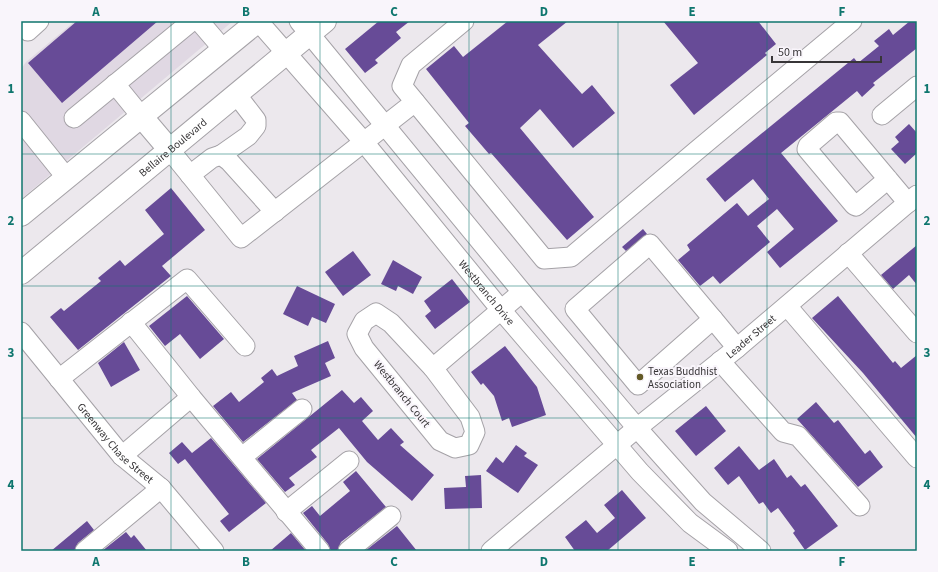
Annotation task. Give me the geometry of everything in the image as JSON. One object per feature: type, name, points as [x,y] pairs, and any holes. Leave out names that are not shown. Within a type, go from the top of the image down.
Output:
[{"type":"main road","points":[[21,215],[258,21]]},
{"type":"main road","name":"Bellaire Boulevard","points":[[21,273],[169,149],[287,53],[311,25]]},
{"type":"main road","points":[[141,116],[169,149]]},
{"type":"street","points":[[21,23],[28,31],[40,21]]},
{"type":"street","points":[[74,118],[192,21]]},
{"type":"street","points":[[199,21],[223,50]]},
{"type":"street","name":"Westbranch Drive","points":[[258,21],[363,141],[501,310],[618,444],[640,472],[690,523],[728,551]]},
{"type":"street","points":[[464,21],[411,65],[402,86],[544,259],[572,257],[852,21]]},
{"type":"street","points":[[311,25],[384,126],[637,428],[703,502],[761,551]]},
{"type":"street","points":[[115,84],[141,116]]},
{"type":"street","points":[[882,115],[917,86]]},
{"type":"street","points":[[190,175],[212,158],[221,156],[248,136],[256,126],[256,120],[236,94]]},
{"type":"street","points":[[169,149],[241,238],[414,102]]},
{"type":"street","points":[[21,121],[66,177]]},
{"type":"street","points":[[221,156],[229,161],[275,212]]},
{"type":"street","points":[[888,179],[912,199]]},
{"type":"street","name":"Leader Street","points":[[491,551],[637,428],[737,348],[912,199]]},
{"type":"street","points":[[713,319],[638,385],[575,309],[650,244],[713,319],[737,348]]},
{"type":"street","points":[[848,253],[917,333]]},
{"type":"street","points":[[59,379],[187,279],[245,346]]},
{"type":"street","points":[[433,368],[522,292]]},
{"type":"street","points":[[786,306],[917,458]]},
{"type":"street","name":"Westbranch Court","points":[[376,313],[391,323],[433,368],[470,417],[475,432],[469,445],[455,448],[440,441],[364,348],[357,334],[364,321],[376,313]]},
{"type":"street","points":[[131,322],[191,398],[320,551]]},
{"type":"street","name":"Greenway Chase Street","points":[[21,332],[122,456],[160,488],[214,551]]},
{"type":"street","points":[[720,361],[783,432],[798,436],[860,506]]},
{"type":"street","points":[[122,456],[191,398]]},
{"type":"street","points":[[242,457],[302,409]]},
{"type":"street","points":[[286,512],[349,462]]},
{"type":"street","points":[[85,551],[160,488]]},
{"type":"street","points":[[348,551],[391,516]]},
{"type":"shaded area","points":[[75,21],[233,21],[21,199],[21,69],[26,62]]},
{"type":"building","points":[[77,21],[158,21],[62,103],[28,63]]},
{"type":"building","points":[[379,21],[410,21],[396,32],[401,38],[375,60],[378,63],[365,73],[345,49]]},
{"type":"building","points":[[508,21],[568,21],[538,45],[582,94],[592,85],[615,113],[573,148],[540,109],[520,128],[594,217],[567,240],[491,153],[489,154],[465,126],[469,123],[426,69],[454,46],[463,57]]},
{"type":"building","points":[[663,21],[758,21],[776,44],[765,53],[767,55],[694,115],[670,85],[698,63]]},
{"type":"building","points":[[910,21],[917,21],[917,48],[873,83],[875,85],[862,97],[857,91],[781,153],[838,221],[780,268],[767,252],[794,229],[777,209],[757,226],[770,242],[720,284],[713,276],[700,286],[678,260],[690,250],[687,245],[737,203],[748,216],[769,199],[753,179],[725,202],[706,179],[854,58],[858,63],[879,46],[874,41],[889,29],[893,35]]},
{"type":"building","points":[[909,124],[917,133],[917,153],[905,164],[891,149],[899,142],[895,137]]},
{"type":"building","points":[[171,188],[205,230],[162,266],[171,276],[78,350],[50,317],[61,308],[64,311],[101,281],[98,278],[120,260],[125,266],[164,234],[145,210]]},
{"type":"building","points":[[643,229],[647,234],[626,251],[622,247]]},
{"type":"building","points":[[917,245],[917,285],[909,275],[893,289],[881,275]]},
{"type":"building","points":[[353,251],[371,275],[343,296],[325,272]]},
{"type":"building","points":[[393,260],[422,277],[413,294],[398,286],[396,291],[381,284]]},
{"type":"building","points":[[452,279],[470,302],[435,329],[425,316],[431,311],[424,301]]},
{"type":"building","points":[[297,286],[335,304],[326,323],[312,317],[308,326],[283,314]]},
{"type":"building","points":[[187,296],[224,339],[200,359],[180,334],[165,346],[149,326]]},
{"type":"building","points":[[838,296],[893,363],[895,361],[901,368],[917,355],[917,438],[863,373],[812,318]]},
{"type":"building","points":[[328,341],[335,358],[325,363],[331,376],[292,393],[297,400],[243,442],[213,406],[231,392],[239,402],[264,382],[261,378],[272,369],[277,376],[298,366],[294,356]]},
{"type":"building","points":[[124,342],[140,370],[111,387],[98,363]]},
{"type":"building","points":[[505,346],[537,387],[546,415],[512,427],[509,418],[502,421],[494,396],[483,383],[481,385],[471,372]]},
{"type":"building","points":[[342,390],[354,403],[361,397],[373,411],[362,421],[378,440],[391,428],[404,442],[400,445],[434,475],[412,501],[367,462],[339,428],[311,450],[317,457],[289,478],[295,485],[285,492],[257,459]]},
{"type":"building","points":[[816,402],[834,423],[838,420],[865,454],[870,450],[883,467],[858,487],[797,419]]},
{"type":"building","points":[[706,406],[726,431],[696,456],[675,431]]},
{"type":"building","points":[[211,438],[266,503],[229,532],[220,521],[229,514],[185,459],[178,464],[169,453],[182,442],[192,453]]},
{"type":"building","points":[[516,445],[527,453],[524,456],[538,465],[518,493],[486,471],[496,457],[503,463]]},
{"type":"building","points":[[739,446],[759,470],[774,459],[787,478],[791,475],[801,487],[805,484],[838,526],[805,550],[793,533],[795,531],[778,508],[771,513],[763,502],[759,504],[739,476],[728,485],[714,468]]},
{"type":"building","points":[[356,471],[386,507],[341,542],[337,551],[331,551],[328,544],[303,513],[312,506],[320,516],[350,491],[343,482]]},
{"type":"building","points":[[481,475],[482,508],[445,509],[444,488],[466,487],[465,476]]},
{"type":"building","points":[[622,490],[646,518],[607,551],[575,551],[565,537],[586,520],[597,533],[615,518],[604,505]]},
{"type":"building","points":[[87,521],[94,530],[78,543],[74,551],[51,551]]},
{"type":"building","points":[[397,526],[417,551],[365,551]]},
{"type":"building","points":[[126,532],[131,538],[134,535],[147,551],[102,551]]},
{"type":"building","points":[[291,533],[306,551],[270,551]]},
{"type":"place","name":"Texas Buddhist Association","points":[[640,377]]}]
